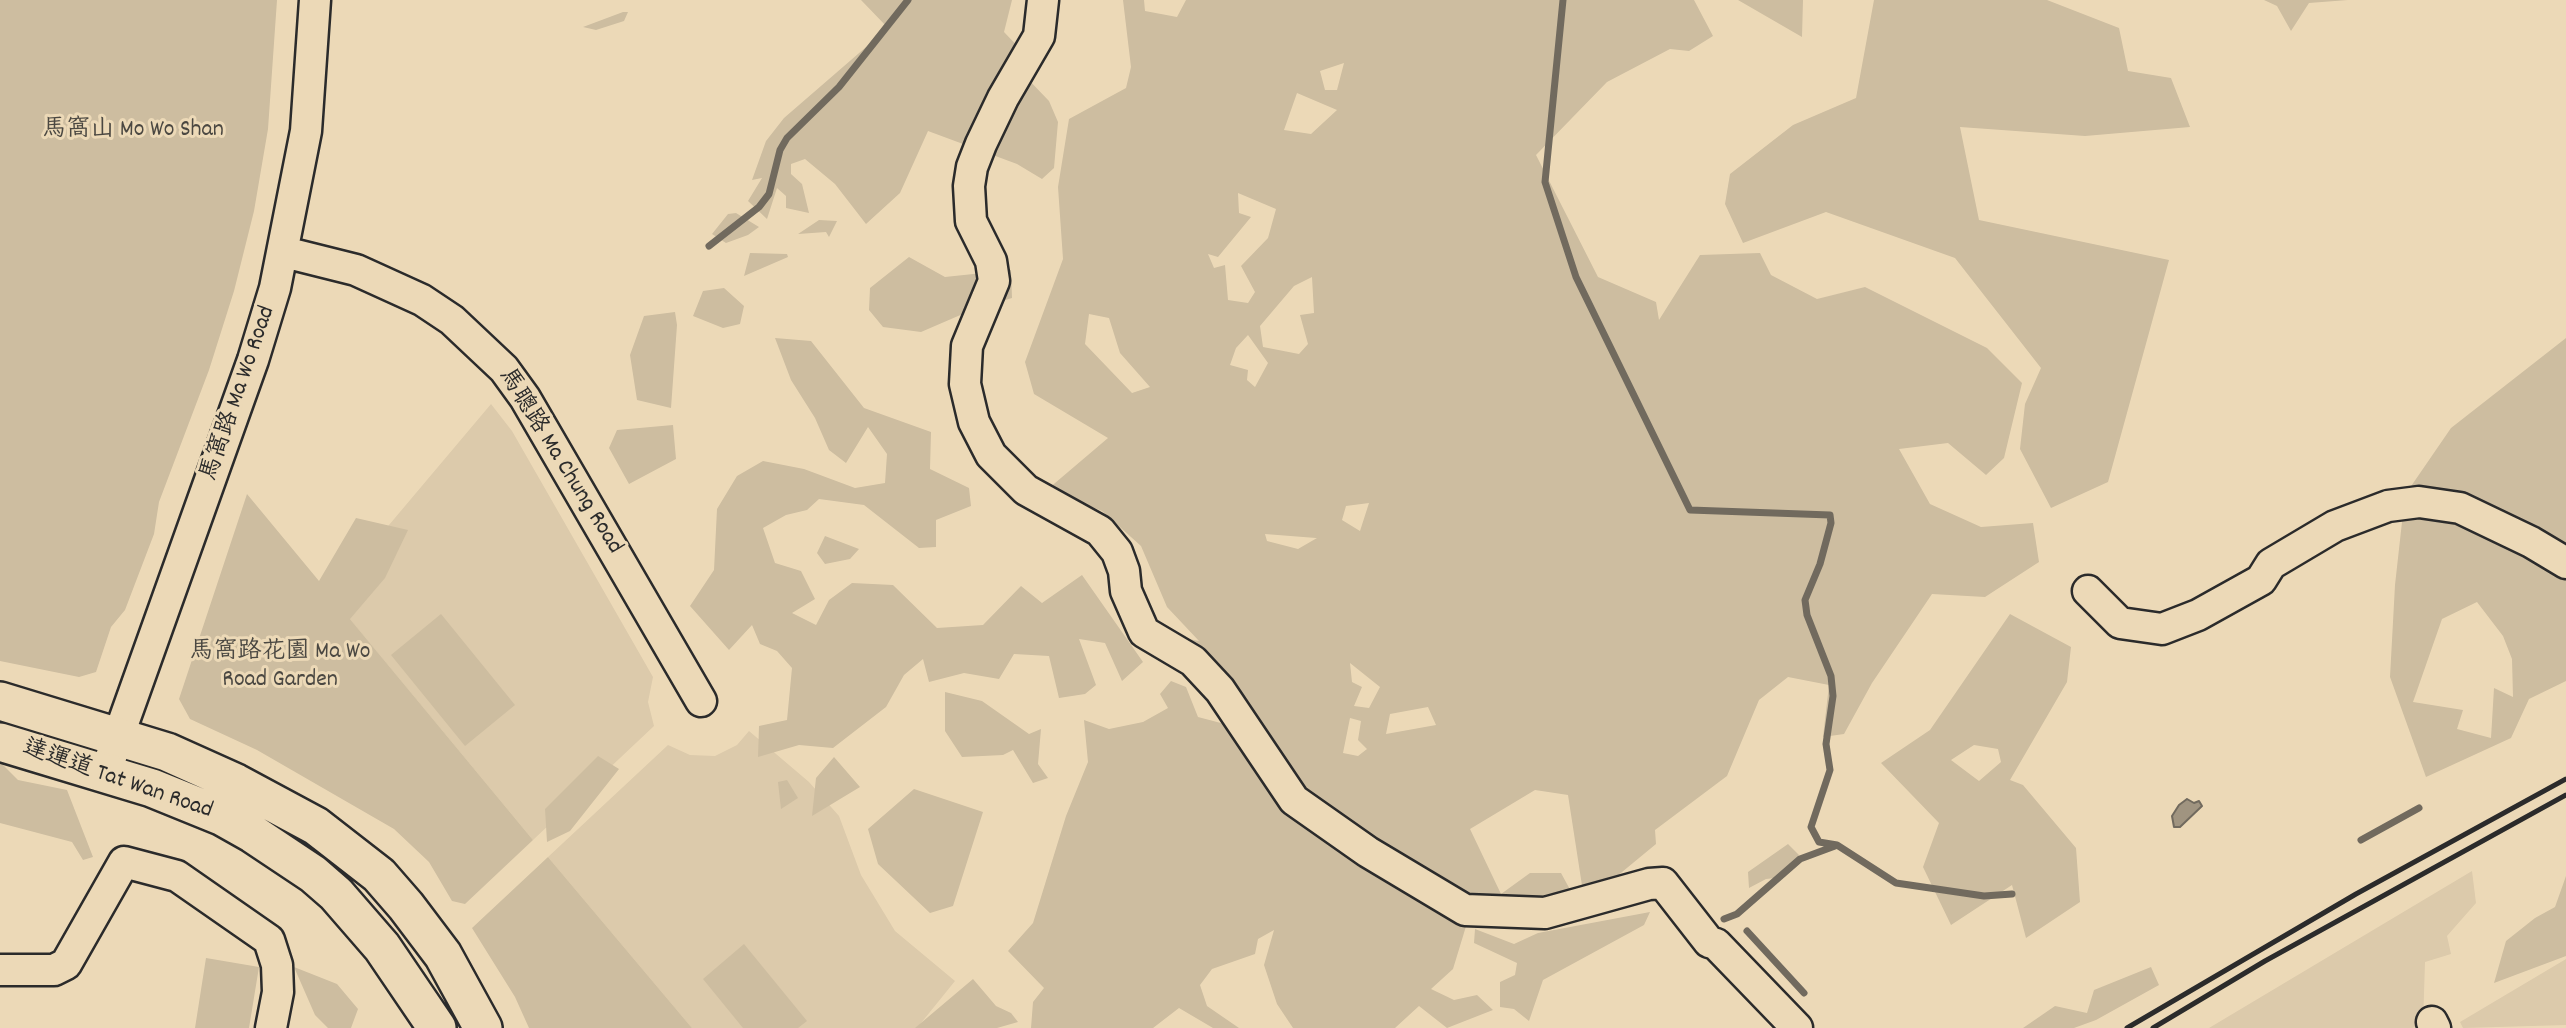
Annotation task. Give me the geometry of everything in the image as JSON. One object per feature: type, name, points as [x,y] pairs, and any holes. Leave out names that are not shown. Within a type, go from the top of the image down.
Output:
[{"type":"main road","name":"達運道 Tat Wan Road","points":[[0,701],[167,752],[236,783],[316,826],[379,875],[424,929],[466,993],[483,1028]]},
{"type":"main road","name":"達運道 Tat Wan Road","points":[[0,742],[105,774],[221,816],[253,834],[313,874],[336,894],[382,947],[437,1028]]},
{"type":"street","name":"馬窩路 Ma Wo Road","points":[[105,774],[253,360],[284,252],[306,131],[316,0]]},
{"type":"street","points":[[1043,0],[1039,36],[1003,98],[981,145],[972,167],[969,186],[971,221],[991,261],[994,281],[967,346],[965,384],[974,422],[991,455],[1027,490],[1100,531],[1117,552],[1124,571],[1126,591],[1144,632],[1193,661],[1220,690],[1294,800],[1367,852],[1465,910],[1545,913],[1663,883],[1703,936],[1716,944],[1797,1028]]},
{"type":"street","name":"馬聰路 Ma Chung Road","points":[[284,252],[356,271],[422,300],[461,327],[504,369],[525,398],[701,701]]},
{"type":"street","points":[[2088,591],[2120,623],[2162,629],[2198,615],[2261,580],[2271,564],[2335,526],[2388,506],[2419,502],[2459,508],[2566,563]]},
{"type":"street","points":[[0,970],[54,970],[66,964],[124,862],[177,876],[269,940],[278,978],[271,1028]]},
{"type":"shaded area","points":[[491,404],[512,431],[653,677],[648,702],[654,726],[533,840],[330,595]]},
{"type":"shaded area","points":[[749,731],[809,782],[839,816],[861,875],[895,931],[955,981],[917,1028],[692,1028],[548,857],[668,745],[690,755],[715,756],[737,745]]},
{"type":"shaded area","points":[[2187,799],[2194,803],[2199,801],[2202,806],[2180,827],[2174,827],[2172,816]]},
{"type":"shaded area","points":[[2472,871],[2476,903],[2447,936],[2451,954],[2425,962],[2423,1025],[2412,1028],[2209,1028]]},
{"type":"shaded area","points":[[2566,959],[2566,1025],[2463,1028],[2460,1022]]},
{"type":"green space","name":"馬窩山 Mo Wo Shan","points":[[0,0],[277,0],[268,129],[254,211],[234,291],[209,370],[159,502],[154,534],[125,610],[111,627],[96,672],[79,677],[0,661]]},
{"type":"green space","points":[[861,0],[1012,0],[1004,32],[1025,54],[1024,75],[1049,101],[1058,122],[1054,168],[1042,179],[1017,164],[928,131],[900,193],[866,224],[835,184],[805,159],[791,164],[791,174],[802,184],[809,213],[786,208],[786,196],[777,188],[767,219],[748,201],[762,178],[752,180],[766,141],[784,118],[888,28]]},
{"type":"green space","points":[[1123,0],[1144,0],[1145,11],[1177,17],[1186,0],[1694,0],[1713,36],[1689,51],[1670,49],[1607,82],[1536,155],[1598,277],[1656,302],[1659,320],[1700,255],[1760,253],[1771,275],[1817,299],[1865,287],[1987,348],[2022,383],[2004,458],[1986,475],[1948,443],[1899,449],[1930,504],[1981,527],[2033,523],[2039,562],[1985,597],[1932,594],[1872,683],[1844,734],[1823,737],[1829,685],[1788,677],[1759,700],[1727,776],[1655,830],[1656,844],[1616,877],[1583,892],[1568,795],[1535,790],[1470,829],[1501,894],[1530,873],[1561,873],[1579,906],[1467,923],[1453,969],[1431,989],[1454,1000],[1477,995],[1493,1010],[1447,1028],[1419,1006],[1395,1028],[1293,1028],[1277,1004],[1264,965],[1274,930],[1258,939],[1255,954],[1212,969],[1200,985],[1207,1006],[1239,1028],[1213,1028],[1179,1008],[1153,1028],[1031,1028],[1033,1002],[1044,988],[1008,951],[1033,923],[1066,816],[1088,762],[1084,720],[1109,729],[1143,722],[1168,708],[1160,694],[1171,681],[1186,687],[1198,717],[1236,727],[1159,633],[1199,641],[1167,607],[1141,546],[1102,511],[1048,489],[1108,438],[1034,394],[1025,362],[1063,259],[1058,187],[1069,119],[1126,88],[1131,67]],"holes":[[[1344,63],[1337,90],[1325,90],[1320,71]],[[1297,93],[1337,110],[1311,134],[1284,130]],[[1238,193],[1276,209],[1268,238],[1241,266],[1255,292],[1248,303],[1228,300],[1225,265],[1214,268],[1208,254],[1218,257],[1251,217],[1239,213]],[[1312,277],[1314,313],[1300,315],[1308,344],[1299,354],[1263,347],[1260,326],[1294,286]],[[1089,314],[1109,318],[1120,353],[1150,387],[1132,393],[1085,344]],[[1248,335],[1268,363],[1255,387],[1247,380],[1248,370],[1230,365],[1236,348]],[[1369,503],[1360,531],[1342,520],[1346,506]],[[1265,534],[1317,538],[1298,549],[1267,541]],[[1350,663],[1380,687],[1369,708],[1354,706],[1362,687],[1352,682]],[[1428,707],[1436,725],[1386,734],[1390,714]],[[1350,718],[1361,721],[1358,740],[1367,749],[1358,756],[1343,753]]]},
{"type":"green space","points":[[1738,0],[1803,0],[1802,37]]},
{"type":"green space","points":[[1874,0],[2047,0],[2119,28],[2128,71],[2171,78],[2190,127],[2085,136],[1960,127],[1979,220],[2169,260],[2108,482],[2051,508],[2020,449],[2025,404],[2041,368],[1955,258],[1826,212],[1743,243],[1725,204],[1730,174],[1793,125],[1856,98]]},
{"type":"green space","points":[[2264,0],[2348,0],[2309,3],[2291,31],[2277,6]]},
{"type":"green space","points":[[628,12],[624,21],[596,30],[583,27]]},
{"type":"green space","points":[[736,213],[759,227],[748,235],[726,243],[712,234],[728,214]]},
{"type":"green space","points":[[819,220],[837,221],[829,237],[826,232],[798,234]]},
{"type":"green space","points":[[750,253],[787,254],[788,257],[744,276]]},
{"type":"green space","points":[[909,257],[945,277],[1011,270],[1012,298],[972,310],[921,332],[883,327],[869,310],[870,288]]},
{"type":"green space","points":[[724,288],[744,306],[740,324],[723,328],[693,316],[703,291]]},
{"type":"green space","points":[[675,312],[677,325],[671,408],[637,400],[630,355],[644,316]]},
{"type":"green space","points":[[775,338],[811,341],[864,408],[931,432],[930,469],[969,488],[971,506],[936,520],[936,547],[919,548],[864,505],[819,499],[807,510],[786,515],[763,528],[775,563],[801,571],[815,599],[792,613],[816,625],[829,600],[852,583],[893,585],[937,628],[983,625],[1021,586],[1042,603],[1082,575],[1143,662],[1122,681],[1105,643],[1079,639],[1096,685],[1085,694],[1059,698],[1049,656],[1014,654],[999,679],[964,673],[929,682],[923,659],[904,675],[886,707],[833,748],[799,745],[758,757],[759,726],[787,720],[792,668],[777,651],[760,644],[752,625],[729,650],[690,606],[714,570],[717,509],[737,476],[763,461],[804,469],[855,488],[885,483],[887,454],[868,427],[846,463],[829,450],[815,418],[791,380]]},
{"type":"green space","points":[[2566,338],[2566,681],[2529,699],[2511,738],[2426,777],[2390,677],[2395,585],[2405,495],[2451,428]],"holes":[[[2477,602],[2503,636],[2512,659],[2513,697],[2494,688],[2491,738],[2457,729],[2463,710],[2413,702],[2442,619]]]},
{"type":"green space","points":[[673,425],[676,459],[629,484],[609,448],[617,430]]},
{"type":"green space","name":"馬窩路花園 Ma Wo Road Garden","points":[[247,494],[319,581],[356,518],[408,530],[385,578],[350,619],[533,840],[465,904],[452,901],[429,862],[394,829],[257,750],[190,719],[179,699]]},
{"type":"green space","points":[[825,536],[859,549],[850,559],[825,564],[817,553]]},
{"type":"green space","points":[[441,614],[515,705],[465,746],[391,655]]},
{"type":"green space","points":[[2010,614],[2071,647],[2067,682],[2010,780],[2023,785],[2076,848],[2080,902],[2026,938],[2012,885],[1951,925],[1923,867],[1939,823],[1881,763],[1930,730]],"holes":[[[1974,745],[1998,749],[2001,762],[1979,781],[1951,760]]]},
{"type":"green space","points":[[945,692],[982,701],[1029,734],[1041,729],[1038,764],[1048,778],[1033,783],[1013,750],[1003,755],[962,757],[945,731]]},
{"type":"green space","points":[[598,756],[619,769],[570,831],[547,842],[545,809]]},
{"type":"green space","points":[[834,757],[860,787],[812,816],[816,778]]},
{"type":"green space","points":[[0,762],[18,780],[67,790],[93,857],[83,860],[72,842],[0,823]]},
{"type":"green space","points":[[787,780],[798,798],[781,809],[778,782]]},
{"type":"green space","points":[[914,789],[983,812],[953,906],[930,913],[878,864],[868,829]]},
{"type":"green space","points":[[1788,844],[1799,855],[1785,877],[1766,879],[1749,888],[1748,872]]},
{"type":"green space","points":[[548,857],[692,1028],[529,1028],[515,997],[472,928]]},
{"type":"green space","points":[[2566,876],[2566,956],[2494,983],[2506,941],[2535,918],[2555,907]]},
{"type":"green space","points":[[1650,912],[1644,925],[1543,980],[1529,1021],[1514,1009],[1500,1007],[1500,982],[1515,975],[1517,963],[1474,943],[1475,929],[1514,944],[1538,933]]},
{"type":"green space","points":[[744,944],[807,1021],[798,1028],[743,1028],[703,979]]},
{"type":"green space","points":[[206,958],[259,967],[249,1028],[195,1028]]},
{"type":"green space","points":[[294,967],[337,984],[358,1009],[351,1028],[328,1028],[315,1015]]},
{"type":"green space","points":[[2151,967],[2159,985],[2096,1020],[2074,1028],[2023,1028],[2055,1006],[2087,1013],[2094,990]]},
{"type":"green space","points":[[973,979],[996,1006],[1011,1013],[1018,1022],[997,1028],[915,1028]]},
{"type":"waterway","points":[[709,246],[759,207],[769,194],[780,150],[787,138],[839,87],[908,0]]},
{"type":"waterway","points":[[1563,0],[1545,182],[1576,277],[1690,510],[1830,515],[1831,523],[1820,564],[1805,600],[1807,615],[1831,676],[1833,696],[1826,744],[1830,770],[1811,827],[1819,842],[1837,845],[1896,883],[1984,896],[2012,894]]},
{"type":"waterway","points":[[2361,840],[2419,808]]},
{"type":"waterway","points":[[1724,919],[1737,914],[1800,859],[1835,846]]},
{"type":"waterway","points":[[1747,931],[1804,993]]},
{"type":"railway","points":[[2127,1028],[2356,894],[2566,779]]},
{"type":"railway","points":[[2153,1028],[2265,961],[2566,795]]}]
